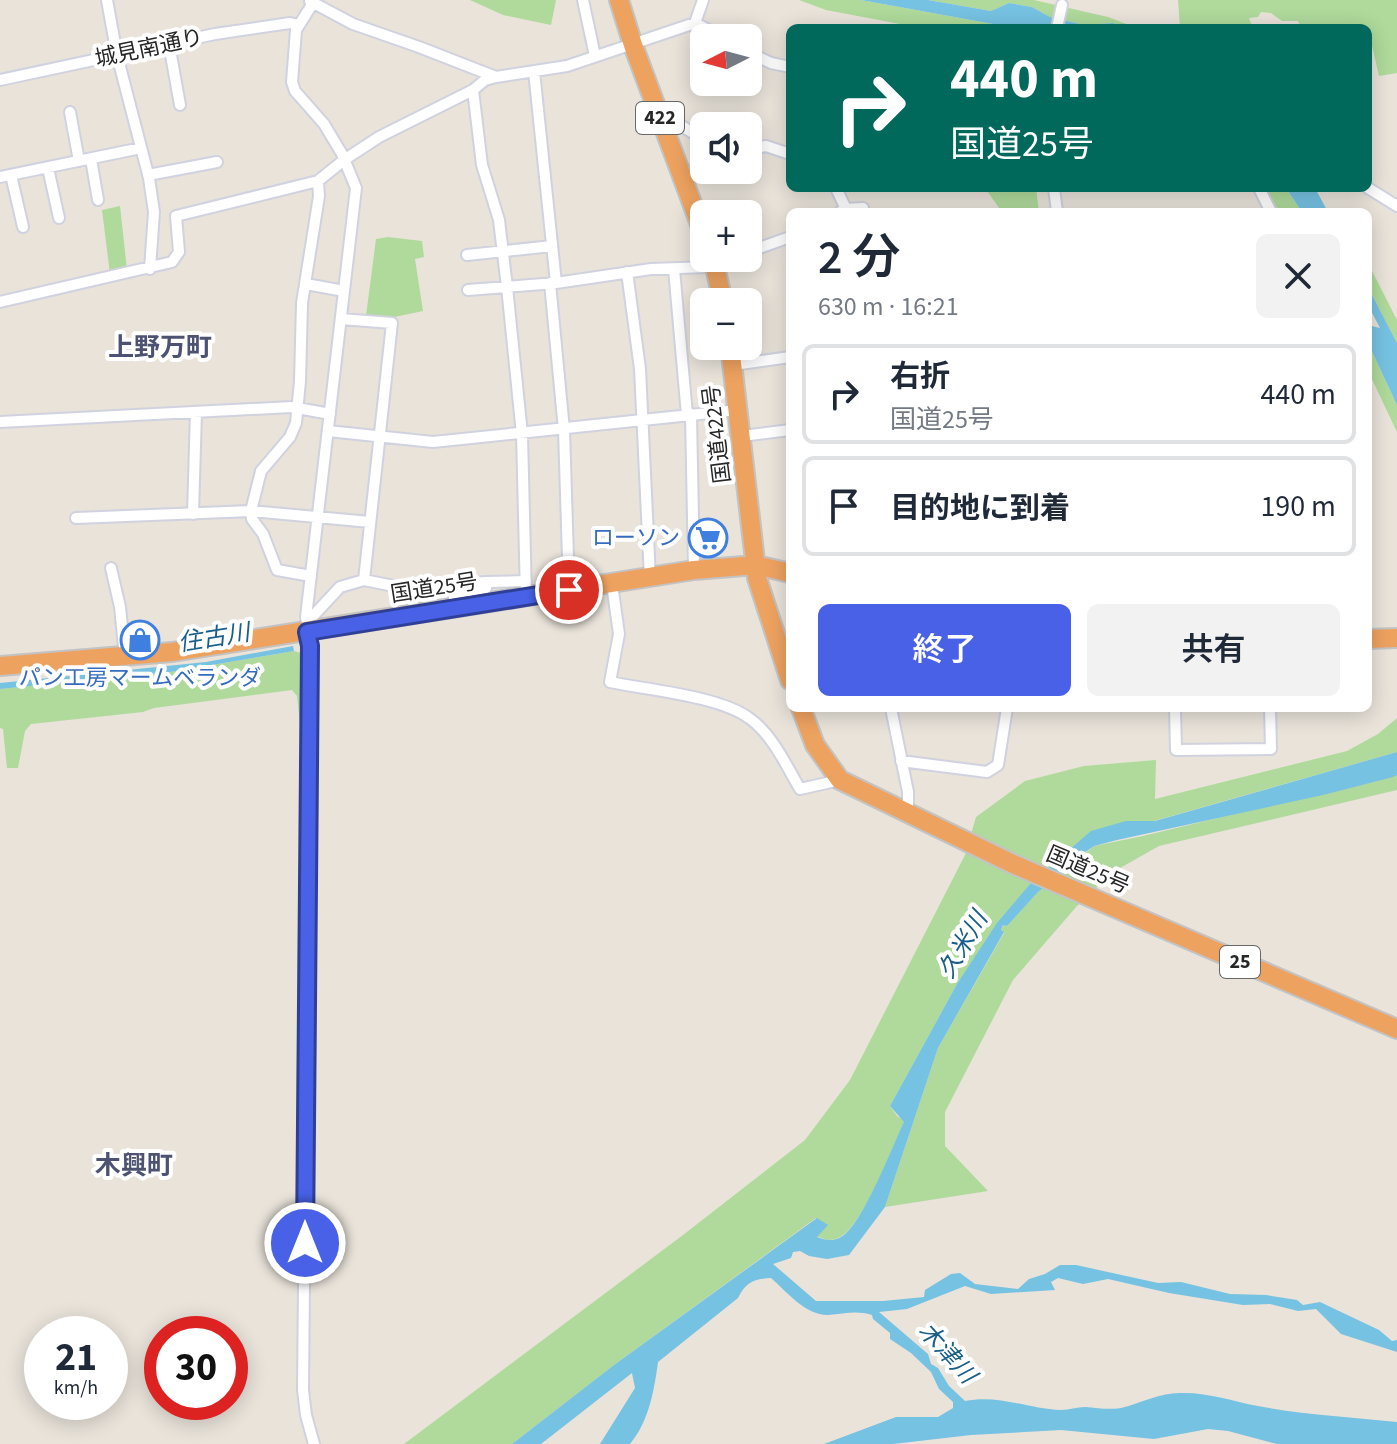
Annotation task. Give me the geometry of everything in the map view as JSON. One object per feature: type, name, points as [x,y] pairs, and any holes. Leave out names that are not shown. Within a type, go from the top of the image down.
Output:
[{"type":"highway","name":"422","points":[[619,0],[691,200]]},
{"type":"highway","name":"国道422号","points":[[732,360],[756,565]]},
{"type":"highway","name":"国道25号","points":[[0,666],[125,657],[307,625],[454,609],[526,589],[569,590],[694,570],[756,565],[786,572]]},
{"type":"highway","points":[[756,565],[762,596],[786,668]]},
{"type":"highway","points":[[1372,639],[1397,638]]},
{"type":"highway","name":"国道25号","points":[[803,712],[815,745],[840,780],[1025,869],[1397,1029]]},
{"type":"street","points":[[107,0],[154,212],[150,269]]},
{"type":"street","points":[[583,0],[595,56]]},
{"type":"street","points":[[0,302],[172,262],[177,257],[176,216],[318,181],[379,137],[473,90],[485,80],[567,66],[695,23],[703,0]]},
{"type":"street","points":[[314,1444],[303,1390],[310,646],[307,625],[356,188],[324,124],[300,98],[292,82],[298,25],[310,1],[353,24],[496,77]]},
{"type":"street","points":[[1058,24],[1062,5]]},
{"type":"street","name":"城見南通り","points":[[0,80],[169,44],[290,23],[298,25]]},
{"type":"street","points":[[169,44],[180,105]]},
{"type":"street","points":[[762,59],[786,66]]},
{"type":"street","points":[[534,71],[552,246],[564,430],[569,590]]},
{"type":"street","points":[[307,625],[340,587],[364,580],[404,588],[486,582],[526,589],[522,434],[507,287],[499,220],[482,165],[473,90]]},
{"type":"street","points":[[658,110],[690,131]]},
{"type":"street","points":[[70,112],[98,200]]},
{"type":"street","points":[[762,147],[786,153]]},
{"type":"street","points":[[23,227],[6,176],[141,148]]},
{"type":"street","points":[[148,175],[217,162]]},
{"type":"street","points":[[48,168],[59,218]]},
{"type":"street","points":[[311,576],[277,570],[251,511],[261,471],[290,437],[298,408],[302,303],[318,181]]},
{"type":"street","points":[[1372,190],[1397,206]]},
{"type":"street","points":[[762,247],[786,238]]},
{"type":"street","points":[[467,255],[552,246]]},
{"type":"street","points":[[468,290],[690,266]]},
{"type":"street","points":[[674,269],[689,414],[694,570]]},
{"type":"street","points":[[627,272],[640,369],[650,578]]},
{"type":"street","points":[[306,284],[344,291]]},
{"type":"street","points":[[341,319],[392,323],[364,580]]},
{"type":"street","points":[[733,365],[786,358]]},
{"type":"street","points":[[0,422],[298,408],[330,414]]},
{"type":"street","points":[[328,431],[433,442],[738,410]]},
{"type":"street","points":[[193,514],[196,412]]},
{"type":"street","points":[[742,436],[786,430]]},
{"type":"street","points":[[76,518],[251,511],[370,522]]},
{"type":"street","points":[[111,568],[120,607],[125,657]]},
{"type":"street","points":[[454,609],[454,594],[486,588],[486,582]]},
{"type":"street","points":[[612,584],[619,634],[610,682],[723,705],[749,717],[763,731],[800,789],[840,780]]},
{"type":"street","points":[[892,712],[908,792],[908,813]]},
{"type":"street","points":[[901,761],[987,772],[998,765],[1006,712]]},
{"type":"street","points":[[1175,712],[1176,750],[1271,749],[1270,712]]},
{"type":"green space","points":[[470,0],[556,0],[551,25],[503,15]]},
{"type":"green space","points":[[799,0],[861,0],[993,24],[900,24],[826,10]]},
{"type":"green space","points":[[928,0],[1034,0],[1126,24],[1080,24],[1050,17],[1032,7],[1009,3],[991,11]]},
{"type":"green space","points":[[1178,0],[1397,0],[1397,73],[1379,76],[1372,45],[1372,24],[1299,24],[1298,21],[1282,21],[1271,13],[1261,12],[1258,17],[1249,18],[1251,24],[1180,24]]},
{"type":"green space","points":[[988,192],[1036,192],[1038,208],[999,208]]},
{"type":"green space","points":[[1265,192],[1289,192],[1299,208],[1278,208]]},
{"type":"green space","points":[[120,206],[127,270],[110,274],[102,210]]},
{"type":"green space","points":[[388,237],[422,241],[424,257],[415,259],[423,311],[385,319],[366,316],[376,239]]},
{"type":"green space","points":[[1372,271],[1397,320],[1397,343],[1372,295]]},
{"type":"green space","points":[[1372,352],[1397,405],[1397,432],[1372,379]]},
{"type":"green space","points":[[294,651],[304,654],[302,743],[297,696],[292,690],[143,712],[31,724],[25,731],[18,768],[7,768],[3,729],[0,728],[0,689],[170,672]]},
{"type":"green space","points":[[1397,718],[1397,752],[1154,821],[1126,821],[1030,884],[957,984],[890,1106],[905,1121],[867,1202],[849,1230],[840,1237],[828,1240],[816,1236],[816,1218],[614,1365],[512,1444],[404,1444],[805,1140],[850,1080],[965,855],[976,817],[1025,781],[1084,766],[1156,760],[1155,799],[1347,751],[1378,734]]},
{"type":"green space","points":[[1397,775],[1397,790],[1159,846],[1113,872],[1077,906],[1013,980],[945,1112],[945,1146],[988,1191],[885,1207],[938,1048],[1004,933],[1001,930],[1004,924],[1007,926],[1038,892],[1094,846]]},
{"type":"water","points":[[861,0],[928,0],[991,11],[1009,3],[1032,7],[1050,17],[1080,24],[993,24]]},
{"type":"water","points":[[1289,192],[1317,192],[1326,208],[1299,208]]},
{"type":"water","points":[[1372,295],[1397,343],[1397,405],[1372,352],[1372,326],[1380,328],[1372,313]]},
{"type":"water","points":[[293,646],[294,651],[170,672],[0,689],[0,683],[206,662]]},
{"type":"water","points":[[1397,752],[1397,775],[1393,777],[1117,840],[1094,846],[1084,853],[1038,892],[1007,926],[1003,925],[1001,930],[1004,932],[938,1048],[885,1207],[849,1255],[827,1259],[800,1251],[793,1252],[791,1258],[773,1264],[816,1301],[883,1301],[924,1297],[925,1290],[951,1274],[960,1273],[975,1284],[1018,1289],[1029,1279],[1060,1265],[1076,1265],[1158,1283],[1181,1282],[1230,1294],[1266,1295],[1297,1300],[1303,1305],[1320,1302],[1379,1330],[1392,1341],[1397,1340],[1397,1352],[1341,1334],[1316,1309],[1298,1311],[1270,1304],[1243,1305],[1108,1279],[1083,1284],[1058,1278],[1051,1282],[1055,1290],[991,1294],[965,1286],[907,1309],[879,1312],[928,1354],[931,1364],[938,1368],[949,1386],[965,1401],[990,1399],[1061,1410],[1085,1407],[1112,1409],[1164,1395],[1200,1394],[1292,1412],[1397,1422],[1397,1444],[1277,1444],[1208,1429],[1154,1439],[1061,1430],[971,1435],[893,1444],[824,1444],[896,1417],[938,1417],[953,1408],[953,1402],[939,1389],[931,1372],[890,1339],[890,1333],[872,1315],[820,1314],[797,1302],[771,1278],[747,1285],[738,1298],[658,1362],[646,1416],[630,1444],[600,1444],[635,1388],[632,1373],[541,1444],[512,1444],[614,1365],[817,1218],[828,1225],[817,1237],[835,1240],[849,1230],[867,1202],[904,1122],[890,1106],[957,984],[997,923],[1030,884],[1091,831],[1126,821],[1155,821]]},
{"type":"place","name":"ローソン","points":[[708,538]]},
{"type":"place","name":"パン工房マームベランダ","points":[[140,640]]},
{"type":"district","name":"上野万町","points":[[160,347]]},
{"type":"district","name":"木興町","points":[[134,1165]]},
{"type":"route","points":[[305,1243],[310,646],[307,632],[569,590]]},
{"type":"water label","name":"住古川","points":[[214,638]]},
{"type":"water label","name":"久米川","points":[[963,945]]},
{"type":"water label","name":"木津川","points":[[947,1353]]}]
